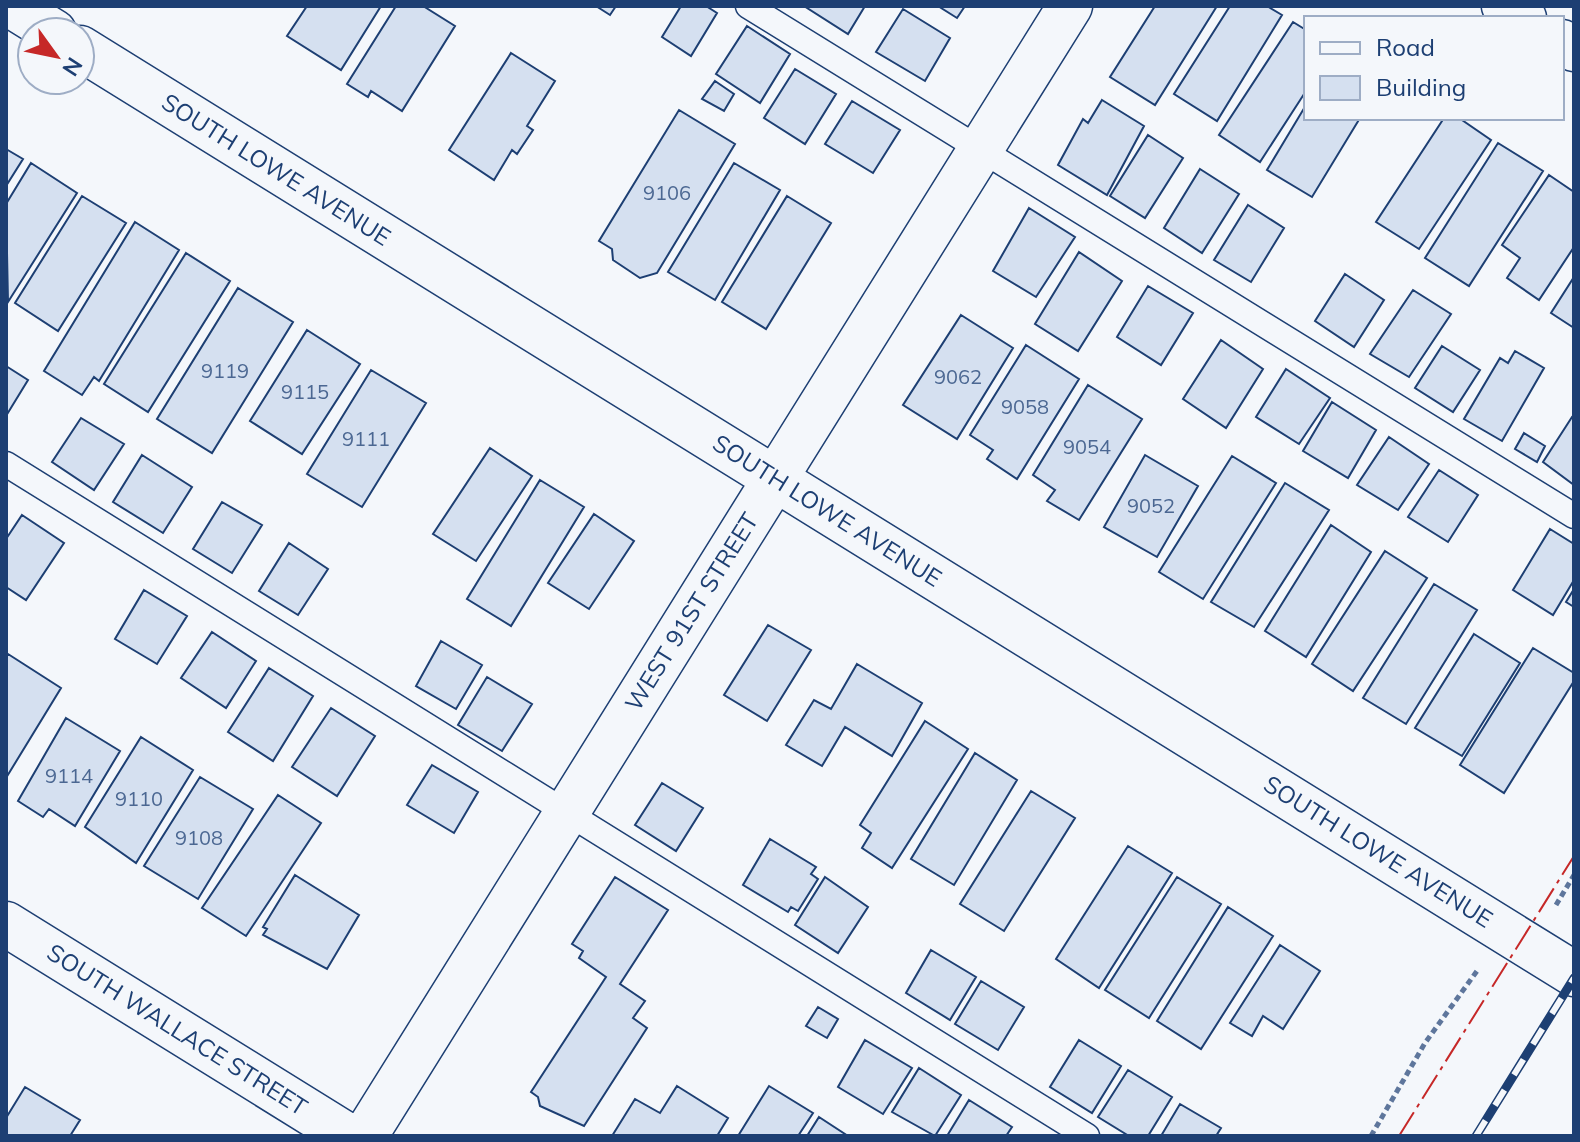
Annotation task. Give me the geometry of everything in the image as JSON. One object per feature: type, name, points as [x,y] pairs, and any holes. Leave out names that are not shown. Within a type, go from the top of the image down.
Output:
[{"type":"street","name":"WEST 91ST STREET","points":[[365,1136],[1070,6]]},
{"type":"street","name":"SOUTH LOWE AVENUE","points":[[96,58],[1574,974]]},
{"type":"street","name":"SOUTH WALLACE STREET","points":[[6,924],[348,1136]]},
{"type":"lane","points":[[748,6],[1574,516]]},
{"type":"lane","points":[[6,464],[1087,1136]]},
{"type":"path","points":[[1371,1136],[1425,1043],[1505,931]]},
{"type":"building","points":[[307,6],[381,6],[341,70],[287,36]]},
{"type":"building","points":[[396,6],[423,6],[455,26],[402,111],[371,91],[368,97],[347,84]]},
{"type":"building","points":[[596,6],[616,6],[610,15]]},
{"type":"building","points":[[681,6],[706,6],[717,13],[691,56],[662,37]]},
{"type":"building","points":[[804,6],[865,6],[848,34]]},
{"type":"building","points":[[938,6],[965,6],[957,18]]},
{"type":"building","points":[[1155,6],[1217,6],[1155,105],[1110,77]]},
{"type":"building","points":[[1230,6],[1267,6],[1282,15],[1217,121],[1174,94]]},
{"type":"building","points":[[903,9],[950,38],[925,81],[876,52]]},
{"type":"building","points":[[1293,22],[1304,29],[1304,94],[1260,162],[1219,135]]},
{"type":"building","points":[[747,26],[790,54],[760,103],[716,74]]},
{"type":"building","points":[[511,53],[555,81],[527,126],[533,130],[517,154],[512,150],[494,180],[449,150]]},
{"type":"building","points":[[795,69],[836,94],[805,144],[764,118]]},
{"type":"building","points":[[715,81],[734,94],[724,111],[702,99]]},
{"type":"building","points":[[1102,100],[1144,126],[1107,195],[1058,165],[1083,119],[1088,123]]},
{"type":"building","points":[[852,101],[900,130],[873,173],[825,144]]},
{"type":"building","points":[[1304,108],[1304,120],[1359,120],[1312,197],[1267,170]]},
{"type":"building","points":[[679,110],[735,144],[657,273],[640,278],[613,260],[612,249],[599,241]]},
{"type":"building","points":[[1443,120],[1462,120],[1491,140],[1419,249],[1376,222]]},
{"type":"building","points":[[1148,135],[1183,158],[1145,218],[1110,196]]},
{"type":"building","points":[[1498,143],[1543,171],[1469,286],[1425,258]]},
{"type":"building","points":[[6,149],[23,159],[6,186]]},
{"type":"building","points":[[31,163],[77,193],[8,302],[6,204]]},
{"type":"building","points":[[734,163],[780,190],[715,300],[668,272]]},
{"type":"building","points":[[1200,169],[1239,194],[1202,253],[1164,228]]},
{"type":"building","points":[[1549,175],[1574,192],[1574,247],[1539,300],[1507,278],[1520,258],[1502,245]]},
{"type":"building","points":[[82,196],[126,223],[58,331],[15,303]]},
{"type":"building","points":[[787,196],[831,223],[766,329],[722,302]]},
{"type":"building","points":[[1248,205],[1284,228],[1251,282],[1214,260]]},
{"type":"building","points":[[1029,208],[1075,237],[1036,297],[993,271]]},
{"type":"building","points":[[135,222],[179,250],[99,381],[94,377],[82,395],[44,371]]},
{"type":"building","points":[[1079,252],[1122,281],[1078,351],[1035,324]]},
{"type":"building","points":[[186,253],[230,281],[148,412],[104,384]]},
{"type":"building","points":[[1345,274],[1384,300],[1354,347],[1315,321]]},
{"type":"building","points":[[1574,277],[1574,328],[1551,313]]},
{"type":"building","points":[[1148,286],[1193,313],[1161,365],[1117,337]]},
{"type":"building","points":[[238,288],[293,322],[212,453],[157,419]]},
{"type":"building","points":[[1413,290],[1451,314],[1409,377],[1370,354]]},
{"type":"building","points":[[961,315],[1013,348],[957,439],[903,405]]},
{"type":"building","points":[[307,330],[360,364],[302,454],[250,421]]},
{"type":"building","points":[[1221,340],[1263,369],[1226,428],[1183,399]]},
{"type":"building","points":[[1026,345],[1079,379],[1017,479],[987,459],[993,450],[970,435]]},
{"type":"building","points":[[1442,346],[1480,370],[1453,412],[1415,388]]},
{"type":"building","points":[[1515,351],[1544,368],[1502,441],[1464,419],[1500,358],[1508,363]]},
{"type":"building","points":[[6,366],[28,380],[6,416]]},
{"type":"building","points":[[1286,369],[1330,398],[1299,444],[1256,417]]},
{"type":"building","points":[[371,370],[426,403],[362,507],[307,474]]},
{"type":"building","points":[[1088,385],[1142,419],[1079,520],[1047,501],[1055,490],[1033,475]]},
{"type":"building","points":[[1332,402],[1376,430],[1348,478],[1303,451]]},
{"type":"building","points":[[81,418],[124,444],[94,490],[52,462]]},
{"type":"building","points":[[1574,418],[1574,485],[1543,462]]},
{"type":"building","points":[[1524,433],[1545,446],[1537,462],[1515,449]]},
{"type":"building","points":[[1389,437],[1429,464],[1398,510],[1357,485]]},
{"type":"building","points":[[490,448],[532,476],[476,561],[433,534]]},
{"type":"building","points":[[142,455],[192,487],[163,533],[113,502]]},
{"type":"building","points":[[1145,455],[1198,486],[1157,557],[1104,527]]},
{"type":"building","points":[[1232,456],[1276,483],[1203,599],[1159,572]]},
{"type":"building","points":[[1439,470],[1478,495],[1448,542],[1408,517]]},
{"type":"building","points":[[540,480],[584,507],[511,626],[467,599]]},
{"type":"building","points":[[1285,483],[1329,510],[1254,627],[1211,602]]},
{"type":"building","points":[[222,502],[262,525],[232,573],[193,549]]},
{"type":"building","points":[[594,514],[634,541],[589,609],[548,583]]},
{"type":"building","points":[[22,515],[64,543],[26,600],[6,587],[6,539]]},
{"type":"building","points":[[1331,525],[1371,552],[1306,657],[1265,631]]},
{"type":"building","points":[[1550,529],[1574,544],[1574,580],[1553,615],[1513,590]]},
{"type":"building","points":[[289,543],[328,569],[298,615],[259,591]]},
{"type":"building","points":[[1385,551],[1427,578],[1353,691],[1312,664]]},
{"type":"building","points":[[1434,584],[1477,610],[1406,724],[1363,698]]},
{"type":"building","points":[[1574,589],[1574,607],[1566,602]]},
{"type":"building","points":[[144,590],[187,616],[157,664],[115,639]]},
{"type":"building","points":[[768,625],[811,650],[767,721],[724,695]]},
{"type":"building","points":[[212,632],[256,661],[226,708],[181,678]]},
{"type":"building","points":[[1474,634],[1520,663],[1462,756],[1415,728]]},
{"type":"building","points":[[441,641],[482,665],[456,709],[416,686]]},
{"type":"building","points":[[1533,648],[1574,673],[1574,681],[1504,793],[1460,765]]},
{"type":"building","points":[[8,654],[61,688],[6,778],[6,657]]},
{"type":"building","points":[[857,664],[922,703],[892,756],[845,727],[822,766],[786,745],[814,700],[831,709]]},
{"type":"building","points":[[269,668],[313,696],[273,761],[228,732]]},
{"type":"building","points":[[487,677],[532,704],[502,751],[458,725]]},
{"type":"building","points":[[331,708],[375,736],[337,796],[292,767]]},
{"type":"building","points":[[66,718],[120,751],[75,826],[49,809],[43,817],[18,801]]},
{"type":"building","points":[[925,721],[968,749],[892,868],[862,848],[871,833],[860,825]]},
{"type":"building","points":[[141,737],[193,770],[136,863],[85,827]]},
{"type":"building","points":[[975,753],[1017,780],[954,885],[911,859]]},
{"type":"building","points":[[432,765],[478,792],[454,833],[407,805]]},
{"type":"building","points":[[200,777],[253,809],[198,899],[144,866]]},
{"type":"building","points":[[662,783],[703,808],[676,851],[635,825]]},
{"type":"building","points":[[1031,791],[1075,818],[1004,931],[960,904]]},
{"type":"building","points":[[278,795],[321,823],[246,936],[202,908]]},
{"type":"building","points":[[770,839],[816,867],[811,874],[818,879],[798,911],[791,907],[788,912],[743,885]]},
{"type":"building","points":[[1128,846],[1172,873],[1099,988],[1056,959]]},
{"type":"building","points":[[295,875],[359,915],[327,969],[263,935],[267,929],[263,927]]},
{"type":"building","points":[[615,877],[668,910],[620,984],[645,1001],[633,1018],[647,1028],[584,1126],[540,1106],[538,1097],[531,1092],[606,977],[579,958],[583,951],[572,944]]},
{"type":"building","points":[[825,877],[868,907],[838,953],[795,925]]},
{"type":"building","points":[[1177,877],[1221,904],[1149,1018],[1105,990]]},
{"type":"building","points":[[1228,907],[1273,936],[1201,1049],[1157,1021]]},
{"type":"building","points":[[1280,945],[1320,971],[1283,1029],[1263,1016],[1252,1036],[1230,1023]]},
{"type":"building","points":[[931,950],[976,977],[950,1020],[906,993]]},
{"type":"building","points":[[981,981],[1024,1007],[998,1050],[955,1024]]},
{"type":"building","points":[[818,1007],[838,1019],[827,1038],[806,1026]]},
{"type":"building","points":[[865,1040],[912,1068],[883,1114],[838,1087]]},
{"type":"building","points":[[1079,1040],[1121,1066],[1092,1113],[1050,1087]]},
{"type":"building","points":[[919,1068],[961,1095],[935,1136],[892,1112]]},
{"type":"building","points":[[1128,1070],[1172,1097],[1148,1136],[1129,1136],[1098,1117]]},
{"type":"building","points":[[677,1086],[728,1118],[717,1136],[612,1136],[635,1099],[660,1113]]},
{"type":"building","points":[[769,1086],[813,1113],[798,1136],[738,1136]]},
{"type":"building","points":[[25,1087],[80,1120],[70,1136],[6,1136],[6,1118]]},
{"type":"building","points":[[969,1100],[1012,1127],[1006,1136],[947,1136]]},
{"type":"building","points":[[1180,1104],[1221,1128],[1216,1136],[1161,1136]]},
{"type":"building","points":[[819,1117],[848,1136],[807,1136]]},
{"type":"railway","points":[[1476,1136],[1574,978]]},
{"type":"power","points":[[1399,1136],[1574,856]]}]
